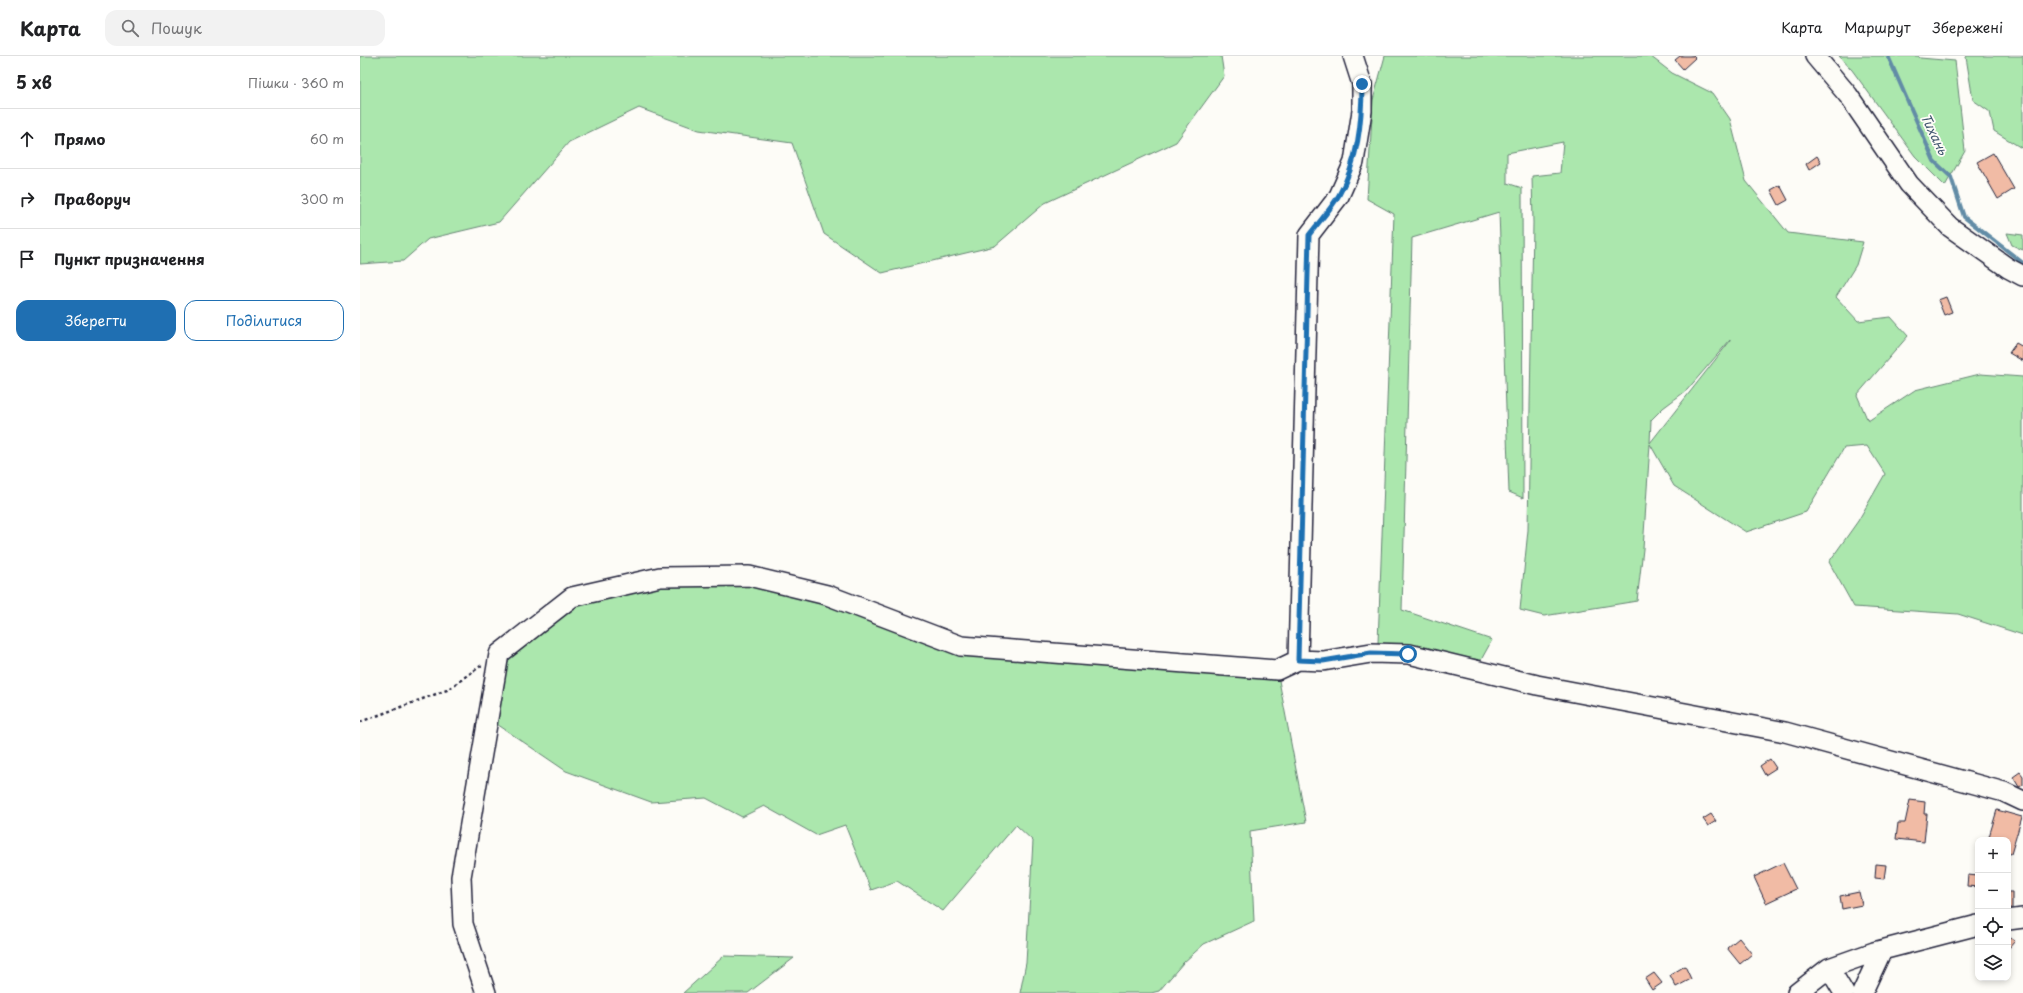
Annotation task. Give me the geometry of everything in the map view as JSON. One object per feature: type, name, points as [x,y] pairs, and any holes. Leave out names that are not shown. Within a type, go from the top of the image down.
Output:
[{"type":"street","points":[[1298,660],[1309,235],[1339,196],[1354,162],[1362,111],[1362,84],[1352,56]]},
{"type":"street","points":[[1815,56],[1848,95],[1909,184],[1950,227],[2008,268],[2023,276]]},
{"type":"street","points":[[486,993],[463,924],[461,877],[498,654],[572,597],[660,577],[749,576],[827,595],[961,646],[1277,670],[1298,660],[1323,661],[1371,653],[1408,654],[1537,685],[1785,732],[2004,792],[2023,801]]},
{"type":"street","points":[[2011,920],[2023,918]]},
{"type":"street","points":[[1797,993],[1829,968],[1882,950],[1975,926]]},
{"type":"street","points":[[1862,993],[1882,950]]},
{"type":"street","points":[[1829,968],[1844,993]]},
{"type":"path","points":[[360,722],[446,690],[498,654]]},
{"type":"green space","points":[[360,56],[1221,56],[1224,76],[1176,142],[1045,203],[995,246],[882,273],[824,234],[792,143],[699,130],[639,108],[569,142],[499,222],[428,239],[403,261],[360,264]]},
{"type":"green space","points":[[1385,56],[1650,56],[1672,73],[1712,93],[1730,119],[1746,181],[1788,233],[1863,242],[1856,265],[1836,297],[1858,321],[1891,317],[1908,336],[1857,395],[1868,421],[1915,390],[1980,374],[2023,377],[2023,635],[1958,614],[1854,607],[1829,562],[1858,521],[1885,474],[1867,446],[1844,448],[1806,512],[1746,532],[1674,486],[1650,444],[1643,549],[1637,601],[1544,616],[1520,610],[1528,530],[1533,223],[1532,176],[1560,173],[1563,142],[1507,153],[1507,183],[1522,188],[1523,498],[1509,492],[1499,212],[1412,238],[1402,610],[1492,640],[1481,660],[1378,643],[1394,214],[1367,199],[1373,100]],"holes":[[[1730,341],[1650,443],[1651,420],[1663,408],[1687,390]]]},
{"type":"green space","points":[[1839,56],[1918,56],[1920,58],[1955,61],[1965,151],[1945,186],[1915,156],[1852,70]]},
{"type":"green space","points":[[1967,56],[2023,56],[2023,149],[1994,131],[1990,112],[1973,100]]},
{"type":"green space","points":[[2007,233],[2023,235],[2023,250],[2012,245]]},
{"type":"green space","points":[[749,576],[961,646],[1277,670],[1306,822],[1250,831],[1254,921],[1204,944],[1183,963],[1159,991],[1151,993],[1020,993],[1026,963],[1033,841],[1016,825],[943,911],[897,881],[871,890],[845,825],[816,835],[764,806],[742,817],[706,798],[651,802],[566,771],[488,718],[499,654],[572,597],[660,577]]},
{"type":"green space","points":[[724,956],[794,958],[748,993],[683,993]]},
{"type":"building","points":[[1680,56],[1693,56],[1695,58],[1683,69],[1675,60]]},
{"type":"building","points":[[1993,153],[2014,189],[1998,199],[1977,162]]},
{"type":"building","points":[[1817,156],[1821,162],[1809,170],[1806,164]]},
{"type":"building","points":[[1780,185],[1788,200],[1779,205],[1771,190]]},
{"type":"building","points":[[1946,297],[1952,312],[1944,315],[1938,300]]},
{"type":"building","points":[[2016,343],[2023,347],[2023,361],[2009,353]]},
{"type":"building","points":[[1770,759],[1776,768],[1765,775],[1760,766]]},
{"type":"building","points":[[2020,772],[2023,776],[2023,785],[2019,787],[2013,777]]},
{"type":"building","points":[[1910,800],[1925,802],[1924,814],[1927,814],[1924,842],[1896,839],[1898,823],[1905,823]]},
{"type":"building","points":[[1997,810],[2022,817],[2011,854],[2011,837],[1989,837]]},
{"type":"building","points":[[1711,814],[1716,821],[1708,826],[1703,819]]},
{"type":"building","points":[[1783,863],[1796,889],[1766,903],[1754,877]]},
{"type":"building","points":[[1876,864],[1886,865],[1884,879],[1875,878]]},
{"type":"building","points":[[1968,875],[1975,876],[1975,887],[1967,886]]},
{"type":"building","points":[[1859,892],[1862,905],[1842,909],[1840,896]]},
{"type":"building","points":[[2011,892],[2012,892],[2011,913]]},
{"type":"building","points":[[1739,938],[1752,954],[1740,964],[1727,948]]},
{"type":"building","points":[[2011,938],[2015,941],[2011,946]]},
{"type":"building","points":[[1685,966],[1691,979],[1676,987],[1670,975]]},
{"type":"building","points":[[1654,973],[1662,983],[1652,990],[1645,979]]},
{"type":"waterway","name":"Тихань","points":[[1888,56],[1934,161],[1951,177],[1964,217],[2023,263]]},
{"type":"route","points":[[1362,84],[1362,111],[1354,162],[1339,196],[1309,235],[1298,660],[1323,661],[1371,653],[1408,654]]}]
